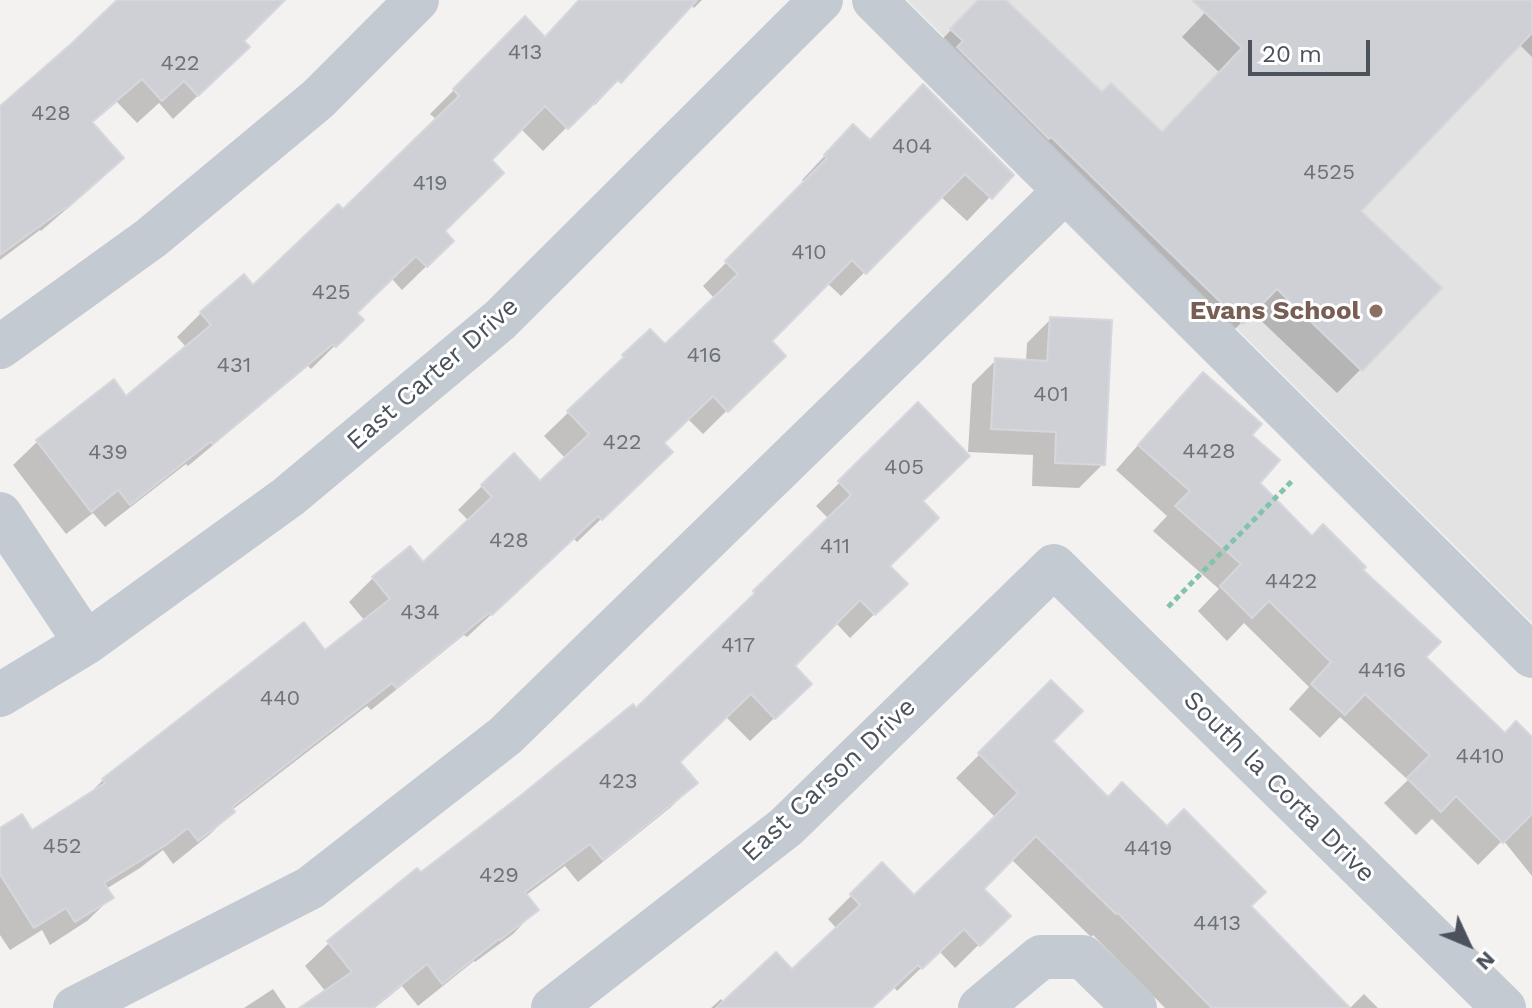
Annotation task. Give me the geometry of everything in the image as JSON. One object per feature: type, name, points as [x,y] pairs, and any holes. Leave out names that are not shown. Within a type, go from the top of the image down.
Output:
[{"type":"street","points":[[0,347],[163,229],[318,99],[417,0]]},
{"type":"street","name":"East Carter Drive","points":[[0,695],[86,643],[288,497],[500,320],[821,0]]},
{"type":"street","points":[[874,0],[1532,656]]},
{"type":"street","points":[[75,1008],[310,888],[505,736],[1065,191]]},
{"type":"street","points":[[0,514],[86,643]]},
{"type":"street","name":"East Carson Drive","points":[[553,1008],[786,827],[1054,566]]},
{"type":"street","name":"South la Corta Drive","points":[[1054,566],[1504,1008]]},
{"type":"street","points":[[980,1008],[1041,957],[1083,957],[1135,1008]]},
{"type":"path","points":[[1168,607],[1324,449]]},
{"type":"shaded area","name":"Evans School","points":[[907,0],[1532,0],[1532,623]]},
{"type":"building","points":[[117,0],[285,0],[244,41],[250,47],[198,96],[184,81],[162,101],[142,79],[92,122],[124,158],[66,209],[0,255],[0,106]]},
{"type":"building","points":[[579,0],[697,0],[621,83],[618,80],[568,129],[545,106],[492,160],[504,173],[445,231],[454,241],[427,267],[416,256],[357,313],[364,320],[336,347],[333,344],[213,444],[210,442],[130,505],[118,490],[91,512],[36,440],[114,379],[126,396],[211,325],[200,312],[244,274],[253,285],[338,204],[343,209],[459,96],[453,89],[525,16],[545,37]]},
{"type":"building","points":[[978,0],[1006,0],[1102,92],[1111,83],[1162,132],[1242,48],[1192,0],[1532,0],[1532,33],[1361,211],[1442,288],[1362,371],[1277,289],[1243,324],[1051,137],[1049,139],[957,47],[963,41],[950,29]]},
{"type":"building","points":[[923,84],[1014,175],[992,199],[965,174],[866,274],[852,260],[772,341],[786,356],[728,412],[713,396],[664,443],[673,452],[602,520],[598,516],[492,615],[489,613],[396,688],[392,683],[232,807],[235,812],[198,841],[188,828],[104,883],[114,898],[75,922],[66,908],[34,928],[0,874],[0,828],[22,814],[32,830],[105,783],[102,779],[304,622],[325,650],[390,599],[372,577],[410,546],[423,562],[492,497],[481,485],[514,453],[540,481],[589,434],[567,411],[650,329],[665,344],[738,274],[725,261],[827,158],[824,155],[853,124],[870,140]]},
{"type":"building","points":[[1050,317],[1112,320],[1105,465],[1055,463],[1056,432],[991,429],[995,358],[1047,361]]},
{"type":"building","points":[[1203,372],[1262,424],[1252,435],[1280,460],[1260,483],[1312,536],[1323,524],[1366,567],[1363,570],[1441,642],[1426,657],[1505,733],[1516,721],[1532,737],[1532,814],[1503,843],[1456,796],[1441,812],[1407,778],[1430,755],[1365,694],[1345,715],[1311,684],[1331,662],[1269,601],[1252,618],[1220,586],[1241,564],[1175,506],[1190,491],[1138,445]]},
{"type":"building","points":[[918,402],[970,456],[923,501],[939,518],[890,566],[908,584],[875,615],[860,600],[795,666],[812,684],[775,719],[751,694],[680,762],[698,783],[603,860],[590,844],[525,892],[539,910],[442,984],[427,964],[373,1008],[299,1008],[352,972],[327,941],[417,868],[421,872],[520,796],[633,704],[636,708],[851,495],[838,481]]},
{"type":"building","points":[[1051,680],[1083,711],[1053,741],[1108,797],[1122,782],[1167,826],[1184,809],[1266,892],[1251,906],[1350,1008],[1212,1008],[1036,836],[984,889],[1011,916],[980,946],[964,929],[922,969],[918,965],[872,1008],[716,1008],[776,952],[792,969],[860,905],[850,894],[882,862],[914,895],[970,841],[1018,793],[978,753]]},
{"type":"place","name":"Evans School","points":[[1376,311]]}]
